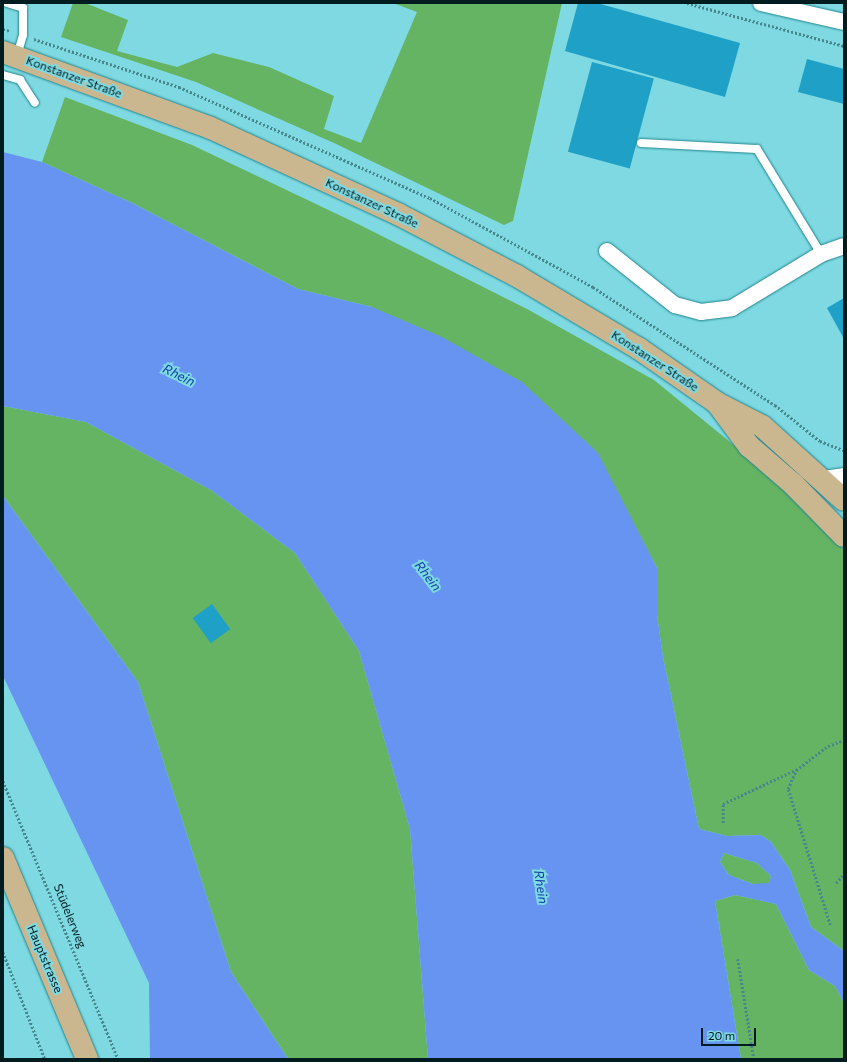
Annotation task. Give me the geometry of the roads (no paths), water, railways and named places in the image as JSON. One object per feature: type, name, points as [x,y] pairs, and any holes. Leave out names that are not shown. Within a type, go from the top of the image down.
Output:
[{"type":"main road","name":"Konstanzer Straße","points":[[10,54],[211,128],[398,214],[524,280],[638,348],[717,403],[762,426],[834,478],[844,500]]},
{"type":"main road","name":"Konstanzer Straße","points":[[717,403],[749,446],[815,506],[844,536]]},
{"type":"main road","name":"Hauptstrasse","points":[[3,858],[87,1059]]},
{"type":"street","points":[[761,3],[844,22]]},
{"type":"street","points":[[607,251],[675,304],[701,312],[732,308],[821,254],[844,246]]},
{"type":"street","points":[[815,506],[844,509]]},
{"type":"lane","points":[[7,3],[23,8],[23,35],[10,54]]},
{"type":"lane","points":[[3,75],[20,80],[36,103]]},
{"type":"lane","points":[[642,143],[757,149],[821,254]]},
{"type":"water","name":"Rhein","points":[[3,152],[42,162],[132,203],[298,289],[372,307],[442,337],[522,382],[598,453],[657,568],[657,615],[663,657],[699,829],[727,836],[761,835],[771,842],[790,870],[811,927],[844,951],[844,1003],[835,986],[809,970],[776,904],[735,895],[715,901],[741,1059],[428,1059],[410,829],[359,651],[295,553],[211,490],[86,422],[3,406]],"holes":[[[724,853],[757,863],[771,876],[769,883],[753,884],[729,875],[720,862]]]},
{"type":"water","points":[[3,496],[138,682],[231,972],[288,1059],[150,1059],[149,983],[3,676]]}]
